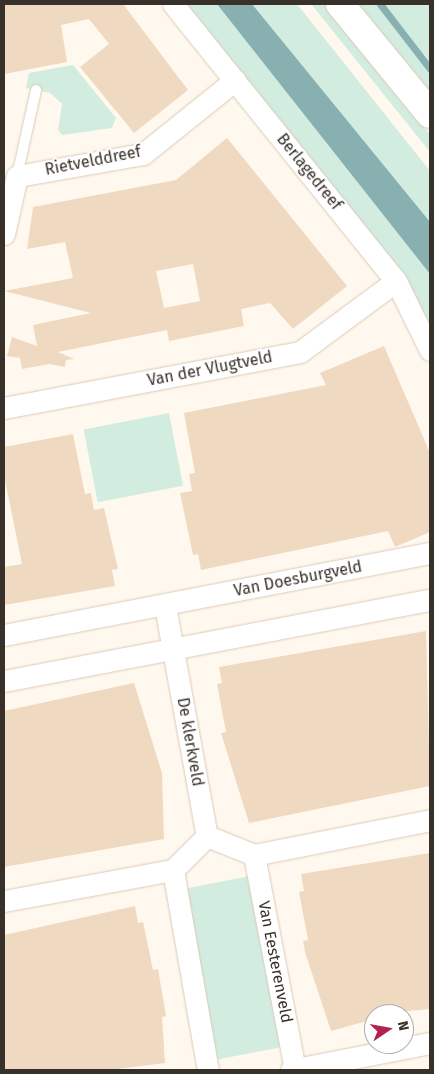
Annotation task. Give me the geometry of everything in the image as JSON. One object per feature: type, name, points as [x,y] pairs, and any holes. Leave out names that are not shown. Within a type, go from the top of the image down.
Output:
[{"type":"main road","points":[[340,4],[430,114]]},
{"type":"street","name":"Berlagedreef","points":[[173,4],[396,281],[430,350]]},
{"type":"street","name":"Rietvelddreef","points":[[4,234],[16,176],[143,154],[235,80]]},
{"type":"street","name":"Van der Vlugtveld","points":[[4,408],[300,352],[396,281]]},
{"type":"street","name":"Van Doesburgveld","points":[[4,635],[165,606],[430,553]]},
{"type":"street","points":[[4,681],[430,600]]},
{"type":"street","points":[[165,606],[173,649]]},
{"type":"street","name":"De klerkveld","points":[[173,649],[208,836]]},
{"type":"street","points":[[4,901],[173,870],[208,836],[254,854],[430,820]]},
{"type":"street","name":"Van Eesterenveld","points":[[254,854],[293,1070]]},
{"type":"street","points":[[173,870],[208,1070]]},
{"type":"street","points":[[293,1070],[430,1044]]},
{"type":"lane","name":"Rietvelddreef","points":[[16,176],[36,90]]},
{"type":"green space","points":[[181,4],[297,4],[430,171],[430,330]]},
{"type":"green space","points":[[311,4],[325,4],[430,134],[430,152]]},
{"type":"green space","points":[[357,4],[430,4],[430,95]]},
{"type":"green space","points":[[73,65],[116,118],[112,128],[62,135],[58,130],[62,104],[50,93],[26,88],[29,73]]},
{"type":"green space","points":[[169,413],[183,486],[98,502],[84,430]]},
{"type":"green space","points":[[250,876],[283,1047],[217,1060],[184,889]]},
{"type":"water","points":[[217,4],[252,4],[430,222],[430,274]]},
{"type":"building","points":[[4,4],[123,4],[188,90],[134,133],[80,67],[109,44],[89,19],[61,25],[67,62],[4,74]]},
{"type":"building","points":[[227,138],[347,286],[293,329],[270,303],[241,309],[244,326],[169,341],[167,330],[58,352],[74,359],[66,360],[65,367],[49,364],[22,369],[20,358],[7,356],[12,337],[37,346],[33,325],[91,313],[4,291],[73,278],[65,242],[27,249],[33,207],[176,180]],"holes":[[[193,264],[200,301],[164,308],[156,271]]]},
{"type":"building","points":[[384,346],[430,453],[430,532],[395,547],[388,531],[201,570],[198,554],[193,555],[180,493],[192,491],[189,474],[195,473],[184,413],[326,385],[320,373]]},
{"type":"building","points":[[73,434],[85,494],[91,493],[94,510],[104,508],[118,569],[112,570],[115,586],[4,605],[4,567],[22,564],[4,475],[4,447]]},
{"type":"building","points":[[426,631],[430,786],[249,823],[221,733],[226,732],[217,684],[222,683],[219,667]]},
{"type":"building","points":[[134,683],[162,773],[164,839],[4,867],[4,711]]},
{"type":"building","points":[[430,853],[430,1009],[414,1010],[414,1004],[364,1004],[364,1022],[331,1031],[305,952],[303,941],[308,940],[299,892],[304,891],[301,874]]},
{"type":"building","points":[[135,906],[138,923],[143,922],[153,970],[158,969],[166,1016],[162,1017],[165,1063],[110,1070],[4,1070],[4,935]]},
{"type":"waterway","points":[[380,4],[430,69]]}]
